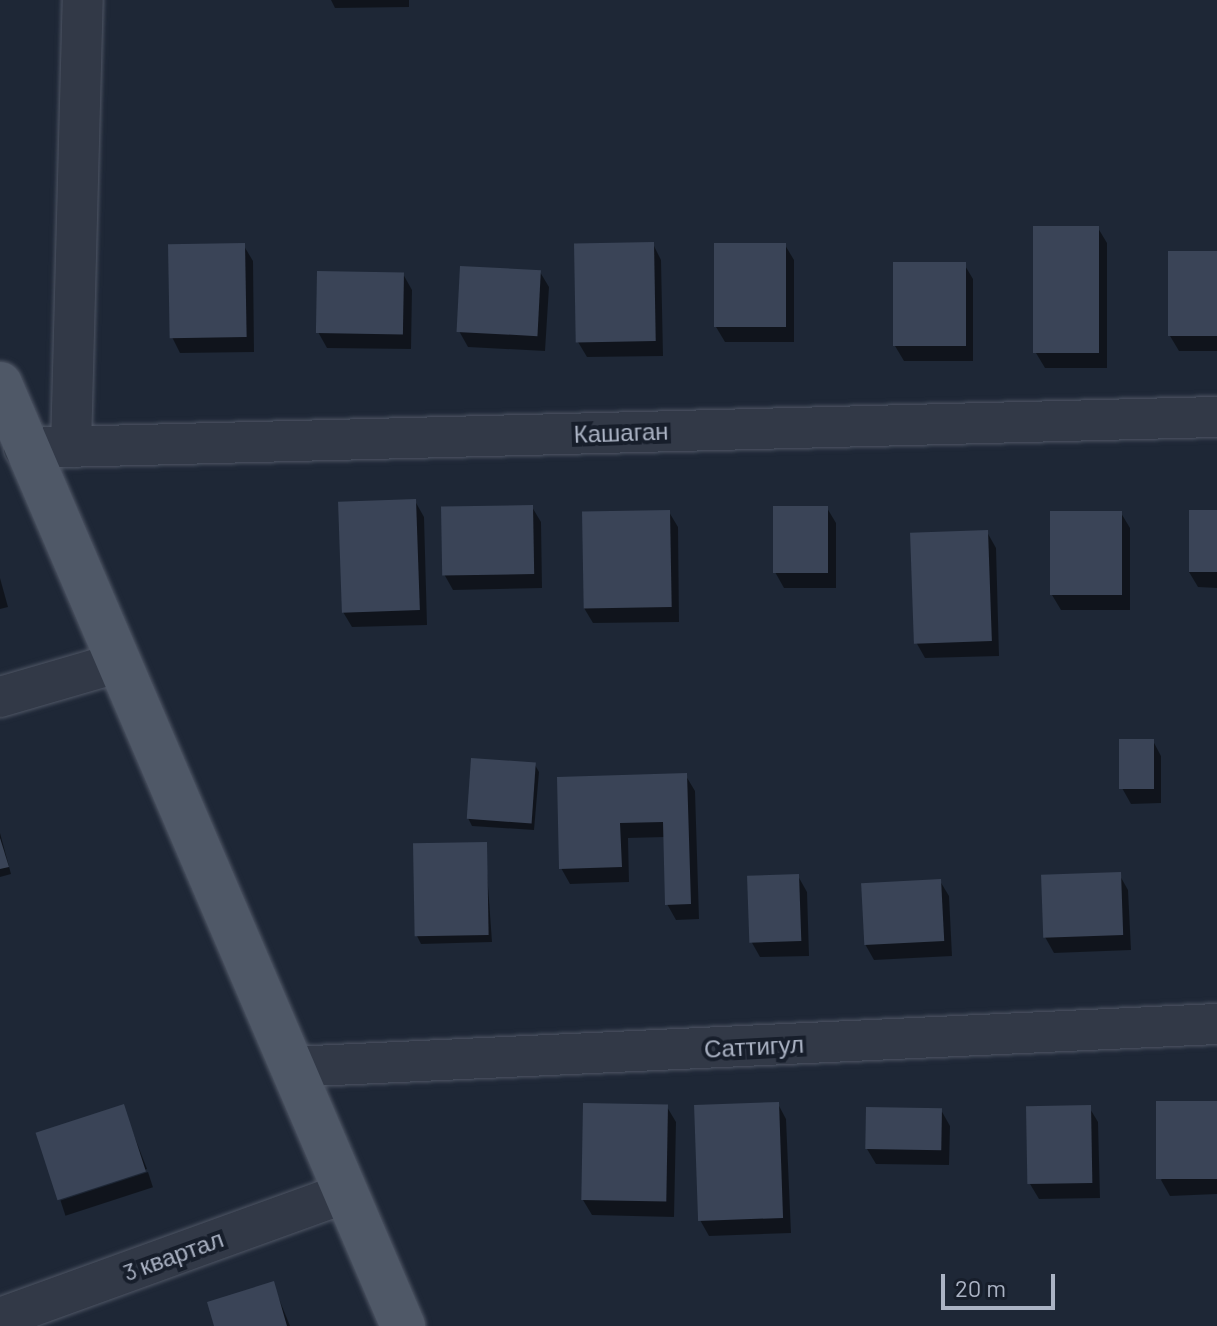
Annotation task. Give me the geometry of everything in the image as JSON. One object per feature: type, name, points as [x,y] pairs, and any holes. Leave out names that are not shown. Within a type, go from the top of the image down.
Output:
[{"type":"main road","points":[[0,384],[24,448],[403,1326]]},
{"type":"street","points":[[71,447],[83,0]]},
{"type":"street","name":"Кашаган","points":[[24,448],[1217,417]]},
{"type":"street","points":[[0,697],[117,663]]},
{"type":"street","name":"Саттигул","points":[[291,1067],[1217,1024]]},
{"type":"street","name":"3 квартал","points":[[0,1318],[346,1193]]},
{"type":"building","points":[[1033,226],[1099,226],[1099,353],[1033,353]]},
{"type":"building","points":[[654,242],[656,341],[576,342],[574,243]]},
{"type":"building","points":[[245,243],[247,337],[170,338],[168,244]]},
{"type":"building","points":[[714,243],[786,243],[786,327],[714,327]]},
{"type":"building","points":[[1168,251],[1217,251],[1217,336],[1168,336]]},
{"type":"building","points":[[893,262],[966,262],[966,346],[893,346]]},
{"type":"building","points":[[460,266],[541,270],[537,336],[457,332]]},
{"type":"building","points":[[317,271],[404,273],[403,335],[316,333]]},
{"type":"building","points":[[416,499],[420,610],[342,613],[338,502]]},
{"type":"building","points":[[533,505],[534,574],[442,576],[441,507]]},
{"type":"building","points":[[773,506],[828,506],[828,573],[773,573]]},
{"type":"building","points":[[670,510],[672,607],[584,609],[582,512]]},
{"type":"building","points":[[1189,510],[1217,510],[1217,572],[1189,572]]},
{"type":"building","points":[[1050,511],[1122,511],[1122,595],[1050,595]]},
{"type":"building","points":[[988,530],[992,641],[914,644],[910,533]]},
{"type":"building","points":[[1119,739],[1154,739],[1154,789],[1119,789]]},
{"type":"building","points":[[471,758],[536,763],[532,823],[467,819]]},
{"type":"building","points":[[687,773],[691,904],[665,905],[663,822],[620,823],[622,867],[559,869],[557,777]]},
{"type":"building","points":[[0,838],[9,867],[0,869]]},
{"type":"building","points":[[487,842],[489,935],[415,936],[413,843]]},
{"type":"building","points":[[1121,872],[1123,935],[1043,938],[1041,875]]},
{"type":"building","points":[[799,874],[801,941],[749,943],[747,876]]},
{"type":"building","points":[[941,879],[944,941],[864,945],[861,883]]},
{"type":"building","points":[[1156,1101],[1217,1101],[1217,1179],[1156,1179]]},
{"type":"building","points":[[779,1102],[783,1218],[698,1221],[694,1105]]},
{"type":"building","points":[[583,1103],[668,1104],[666,1201],[581,1200]]},
{"type":"building","points":[[124,1104],[146,1172],[57,1200],[36,1133]]},
{"type":"building","points":[[1091,1105],[1092,1183],[1027,1184],[1026,1106]]},
{"type":"building","points":[[866,1107],[942,1108],[941,1150],[865,1149]]},
{"type":"building","points":[[274,1281],[287,1326],[214,1326],[207,1302]]}]
